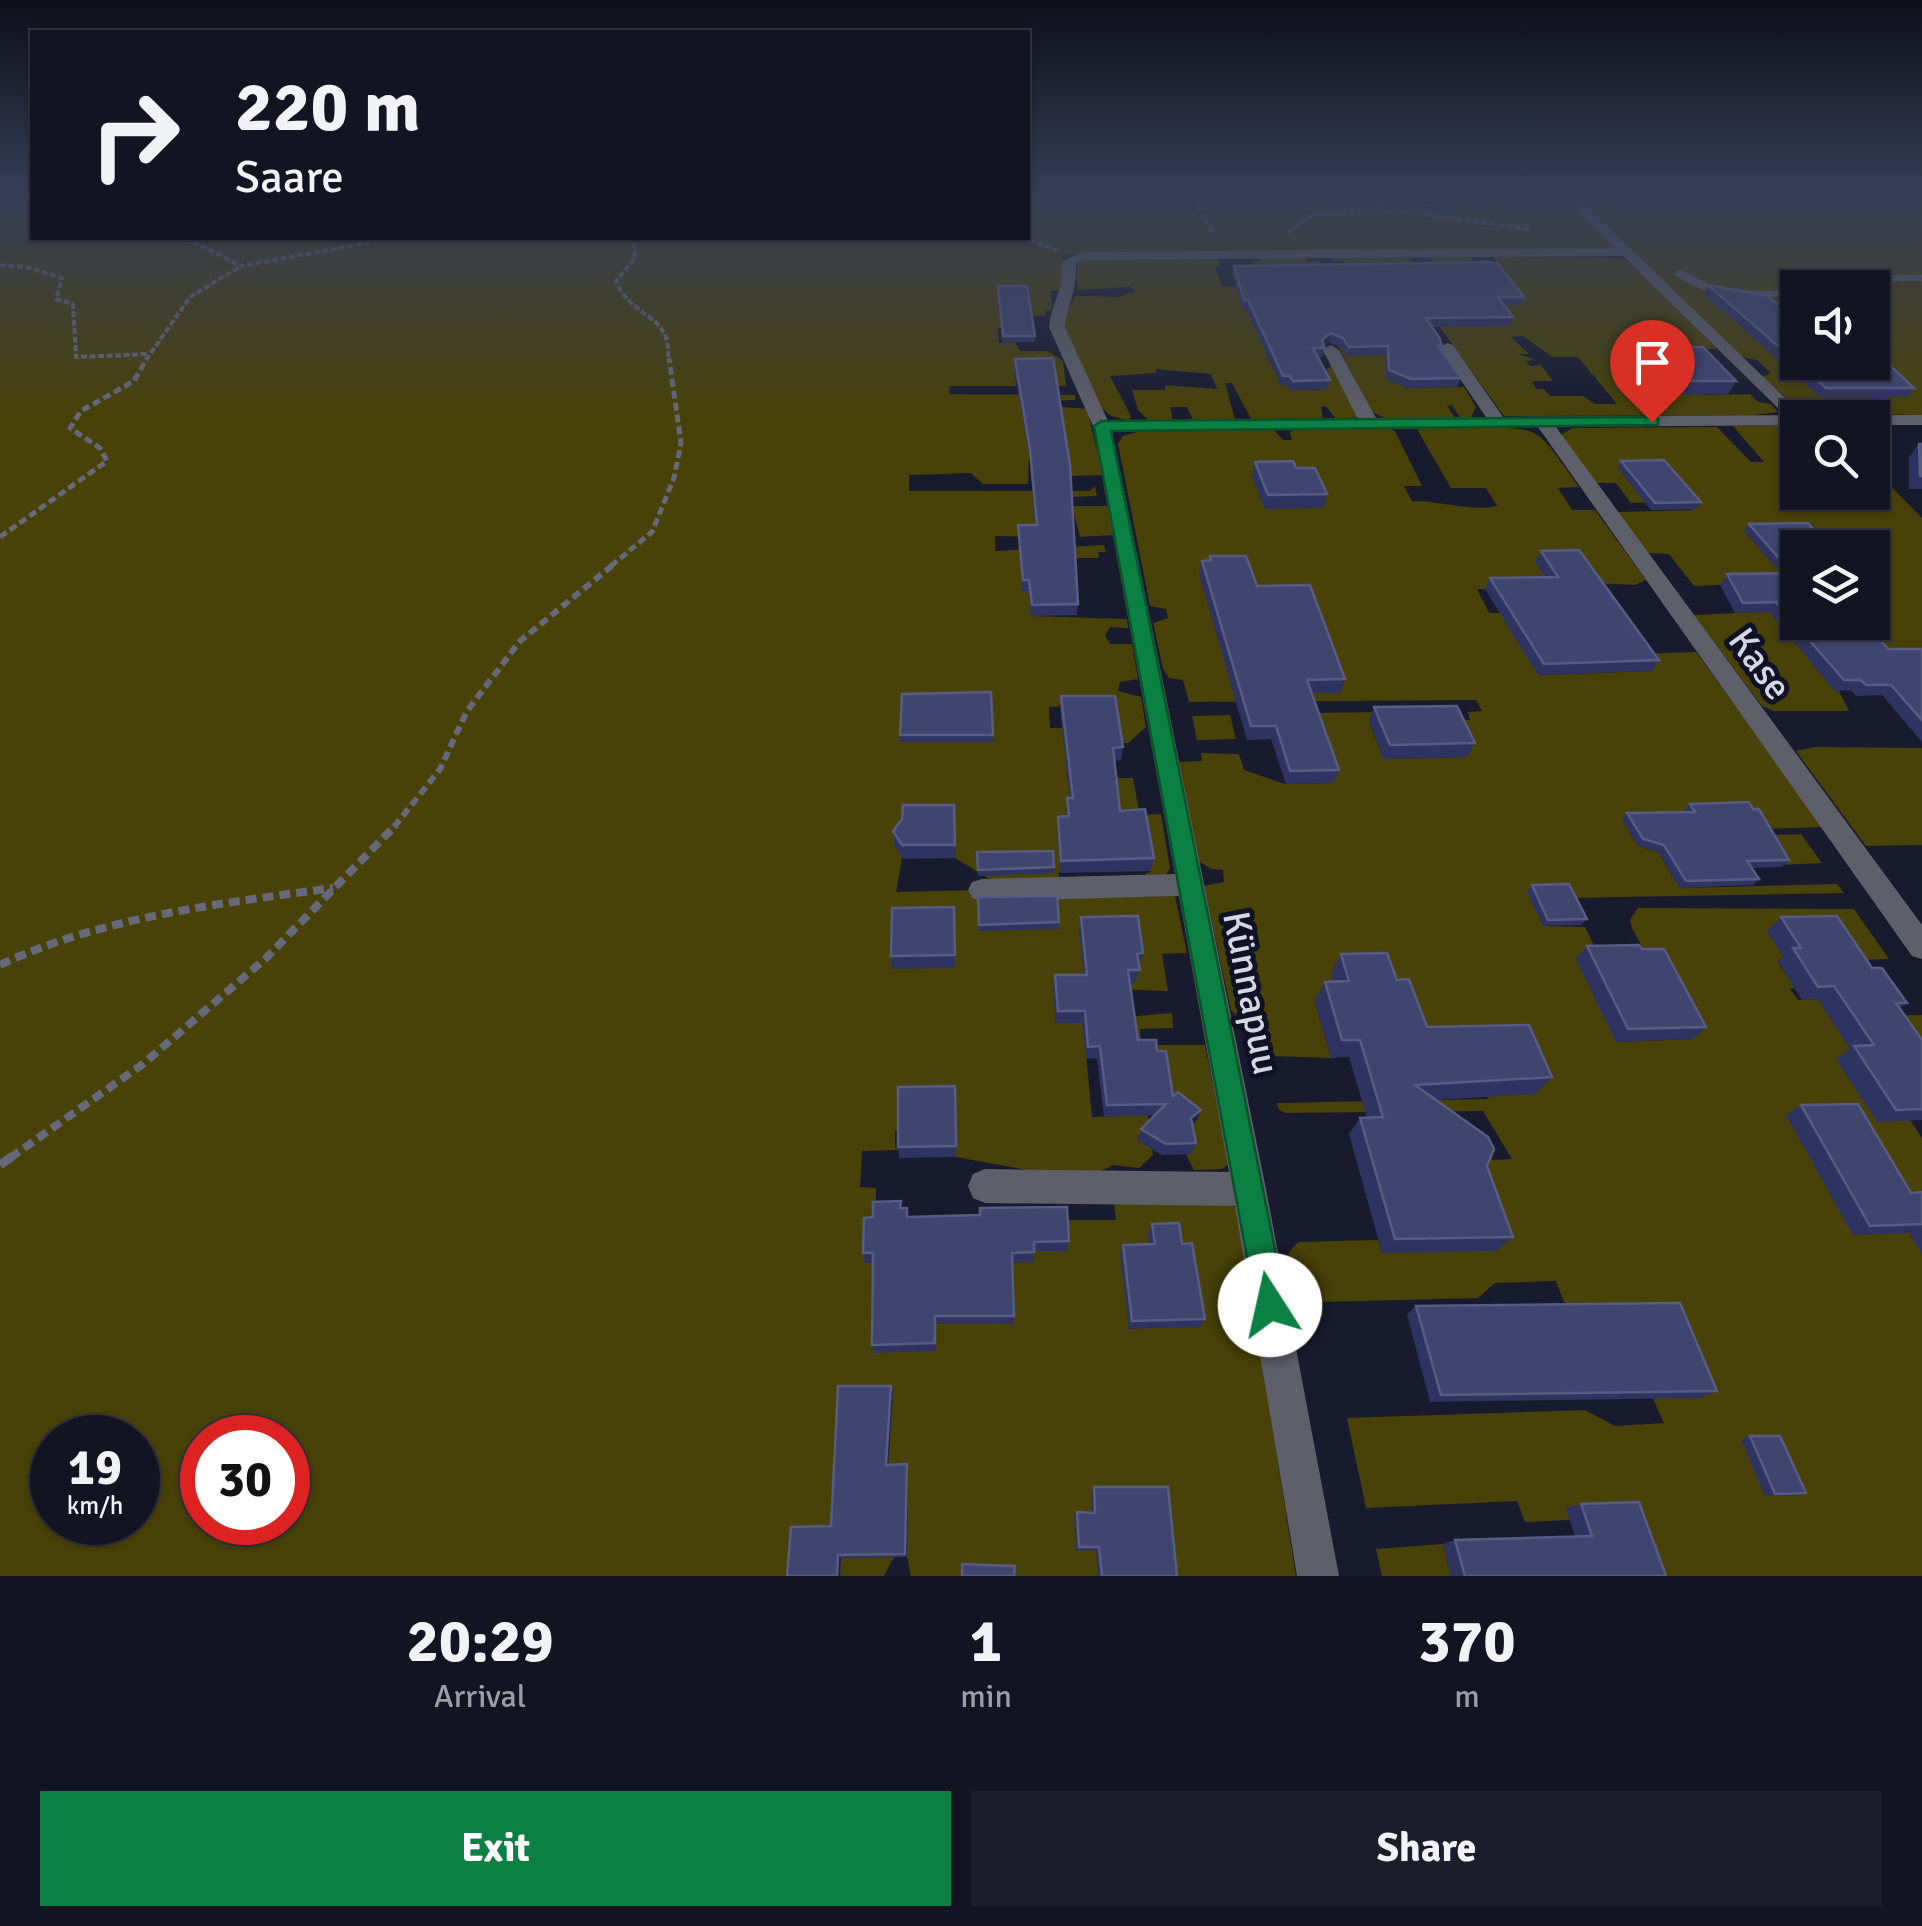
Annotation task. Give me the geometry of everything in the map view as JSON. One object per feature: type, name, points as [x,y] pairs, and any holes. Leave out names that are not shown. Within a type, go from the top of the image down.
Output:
[{"type":"street","name":"Künnapuu","points":[[1069,271],[1070,290],[1059,310],[1057,326],[1102,426],[1250,1189],[1318,1576]]},
{"type":"street","points":[[1647,271],[1780,401]]},
{"type":"street","points":[[1446,348],[1498,422]]},
{"type":"street","points":[[1331,350],[1370,424]]},
{"type":"street","points":[[1102,426],[1780,419]]},
{"type":"street","points":[[1890,420],[1922,420]]},
{"type":"street","name":"Kase","points":[[1543,422],[1922,947]]},
{"type":"street","points":[[982,890],[1189,885]]},
{"type":"street","points":[[985,1186],[1250,1189]]},
{"type":"lane","points":[[1680,272],[1688,280],[1741,295],[1778,294],[1794,279],[1922,278]]},
{"type":"path","points":[[38,271],[62,278],[56,299],[73,304],[76,357],[150,354]]},
{"type":"path","points":[[0,537],[107,461],[100,448],[70,428],[81,411],[134,381],[190,296],[234,271]]},
{"type":"path","points":[[0,1165],[143,1064],[265,959],[383,840],[440,769],[467,711],[520,642],[652,532],[674,478],[681,443],[668,365],[670,343],[660,324],[622,298],[616,289],[616,281],[625,271]]},
{"type":"path","points":[[0,965],[20,955],[106,930],[210,906],[333,888]]},
{"type":"shaded area","points":[[0,271],[1064,271],[1065,289],[1051,291],[1052,311],[1045,311],[1046,316],[1014,317],[1014,327],[998,328],[999,343],[1015,343],[1020,351],[1048,351],[1063,361],[1066,386],[1055,386],[1015,370],[1016,386],[950,386],[949,394],[1075,395],[1075,400],[1041,401],[1041,405],[1087,409],[1103,475],[1069,476],[1029,457],[1028,484],[983,484],[971,473],[909,475],[909,491],[1090,491],[1095,486],[1097,496],[1069,497],[1046,513],[1034,514],[1037,537],[995,536],[995,551],[1104,545],[1106,552],[1098,552],[1099,558],[1032,558],[1031,616],[1127,619],[1128,628],[1110,627],[1105,635],[1110,644],[1132,644],[1138,679],[1120,682],[1118,691],[1141,697],[1146,727],[1128,743],[1121,743],[1065,706],[1049,707],[1050,728],[1066,728],[1067,778],[1133,778],[1139,811],[1097,872],[1059,872],[1058,882],[989,879],[979,873],[1053,872],[1052,858],[978,859],[977,872],[955,858],[954,819],[903,853],[896,892],[977,890],[977,911],[998,899],[1175,896],[1187,953],[1162,954],[1168,991],[1054,987],[1056,1023],[1172,1013],[1173,1028],[1140,1029],[1141,1045],[1205,1045],[1229,1164],[1222,1169],[1194,1170],[1186,1154],[1191,1154],[1187,1130],[1195,1121],[1168,1098],[1162,1063],[1086,1054],[1092,1117],[1148,1115],[1149,1128],[1138,1139],[1152,1149],[1153,1155],[1139,1168],[1113,1165],[1101,1171],[1049,1174],[956,1157],[955,1098],[895,1131],[895,1147],[899,1150],[862,1151],[860,1187],[876,1188],[875,1352],[936,1350],[935,1264],[1032,1262],[1032,1251],[1065,1220],[1116,1220],[1114,1203],[1229,1203],[1237,1209],[1296,1576],[911,1576],[907,1557],[894,1557],[884,1576],[0,1576]]},
{"type":"shaded area","points":[[1077,271],[1216,271],[1222,286],[1243,287],[1256,271],[1639,271],[1717,349],[1663,349],[1632,365],[1630,372],[1645,381],[1696,389],[1702,395],[1750,394],[1778,412],[1504,416],[1429,312],[1402,383],[1406,388],[1464,387],[1476,407],[1471,417],[1460,418],[1452,405],[1447,406],[1455,418],[1385,418],[1372,412],[1326,323],[1323,348],[1327,355],[1266,353],[1281,385],[1288,385],[1291,390],[1326,389],[1323,372],[1332,366],[1360,417],[1336,419],[1326,406],[1321,407],[1323,418],[1251,419],[1232,383],[1225,383],[1235,419],[1193,420],[1187,407],[1170,407],[1173,420],[1148,420],[1138,410],[1132,390],[1165,390],[1165,385],[1217,389],[1211,374],[1156,369],[1156,373],[1110,376],[1131,416],[1129,421],[1111,416],[1101,407],[1066,333],[1064,317],[1075,296],[1119,297],[1135,291],[1130,287],[1077,290]],"holes":[[[1523,336],[1552,357],[1578,357],[1617,404],[1595,404],[1583,396],[1550,396],[1544,389],[1536,389],[1532,381],[1553,381],[1541,365],[1530,366],[1526,361],[1536,360],[1519,354],[1529,354],[1511,337]]]},
{"type":"shaded area","points":[[1652,271],[1780,271],[1780,380],[1890,380],[1890,271],[1922,271],[1922,415],[1890,414],[1890,400],[1789,400],[1762,377],[1771,373],[1757,360],[1741,357]]},
{"type":"shaded area","points":[[1780,425],[1780,510],[1890,510],[1890,485],[1922,518],[1922,659],[1839,691],[1849,711],[1774,711],[1762,706],[1694,615],[1764,612],[1721,585],[1694,586],[1669,554],[1648,553],[1618,512],[1692,510],[1685,502],[1619,468],[1644,500],[1658,502],[1631,503],[1616,483],[1595,483],[1561,435],[1572,428],[1717,427],[1751,462],[1764,462],[1733,426]]},
{"type":"shaded area","points":[[1468,427],[1526,430],[1545,441],[1579,487],[1558,488],[1572,510],[1595,510],[1646,580],[1635,585],[1589,583],[1556,593],[1477,589],[1489,613],[1603,612],[1538,675],[1651,671],[1639,654],[1696,652],[1823,827],[1761,829],[1689,819],[1630,833],[1638,846],[1658,852],[1680,888],[1837,884],[1844,893],[1568,898],[1544,926],[1585,927],[1600,958],[1616,1042],[1692,1039],[1632,928],[1630,920],[1638,908],[1854,909],[1889,959],[1778,962],[1795,988],[1790,989],[1798,1000],[1818,999],[1830,1017],[1922,1015],[1922,1065],[1910,1120],[1922,1138],[1922,1576],[1647,1576],[1567,1508],[1570,1520],[1525,1522],[1517,1501],[1366,1508],[1347,1418],[1585,1410],[1615,1426],[1664,1423],[1653,1399],[1568,1312],[1556,1281],[1495,1283],[1478,1298],[1321,1302],[1323,1316],[1293,1317],[1285,1267],[1291,1249],[1299,1242],[1378,1240],[1382,1253],[1481,1139],[1492,1160],[1512,1159],[1483,1111],[1279,1110],[1277,1103],[1489,1099],[1414,1045],[1332,973],[1339,1000],[1315,1001],[1331,1058],[1266,1056],[1256,1013],[1235,1014],[1231,1010],[1204,886],[1224,882],[1223,870],[1211,869],[1198,861],[1179,762],[1202,761],[1201,753],[1239,754],[1244,770],[1285,784],[1333,783],[1309,713],[1386,712],[1369,722],[1384,759],[1467,757],[1450,720],[1470,720],[1468,712],[1482,711],[1476,700],[1189,702],[1183,680],[1169,678],[1163,669],[1153,623],[1168,618],[1166,609],[1150,606],[1118,444],[1123,436],[1141,431],[1273,429],[1283,440],[1292,440],[1290,432],[1296,429],[1390,429],[1395,431],[1422,486],[1404,486],[1412,501],[1477,508],[1497,506],[1486,488],[1451,488],[1418,431]]},
{"type":"shaded area","points":[[1072,506],[1109,506],[1113,535],[1080,537]]},
{"type":"shaded area","points":[[1230,715],[1236,739],[1197,740],[1192,716]]},
{"type":"shaded area","points":[[1815,747],[1922,748],[1922,845],[1866,846],[1796,751]]},
{"type":"shaded area","points":[[1161,814],[1170,868],[1165,877],[1148,880],[1146,873],[1151,872],[1140,815]]},
{"type":"shaded area","points":[[1801,834],[1822,863],[1781,865],[1766,835]]},
{"type":"shaded area","points":[[1443,1544],[1451,1576],[1382,1576],[1376,1549]]},
{"type":"building","points":[[1235,271],[1503,271],[1524,297],[1498,297],[1513,317],[1426,318],[1439,337],[1442,346],[1438,346],[1461,378],[1411,379],[1389,370],[1388,346],[1349,347],[1343,338],[1331,333],[1322,340],[1325,348],[1313,348],[1330,380],[1293,381],[1290,376],[1283,376],[1248,300],[1244,300]]},
{"type":"building","points":[[1708,285],[1768,296],[1780,306],[1780,348]]},
{"type":"building","points":[[998,286],[1027,286],[1035,336],[1003,336]]},
{"type":"building","points":[[1646,347],[1703,347],[1736,381],[1677,381]]},
{"type":"building","points":[[1053,358],[1070,465],[1078,604],[1032,605],[1029,580],[1023,580],[1018,525],[1037,525],[1015,359]]},
{"type":"building","points":[[1890,365],[1914,388],[1826,388],[1817,380],[1890,380]]},
{"type":"building","points":[[1922,444],[1922,476],[1920,476]]},
{"type":"building","points":[[1664,460],[1701,502],[1655,503],[1621,461]]},
{"type":"building","points":[[1293,461],[1296,468],[1315,468],[1327,494],[1268,495],[1255,462]]},
{"type":"building","points":[[1808,523],[1814,530],[1780,530],[1780,560],[1749,524]]},
{"type":"building","points":[[1579,550],[1659,660],[1544,664],[1490,578],[1558,577],[1541,551]]},
{"type":"building","points":[[1210,556],[1246,556],[1257,586],[1310,585],[1345,679],[1307,680],[1339,770],[1290,771],[1276,726],[1251,726],[1202,561],[1211,560]]},
{"type":"building","points":[[1780,573],[1780,607],[1776,602],[1743,603],[1727,574]]},
{"type":"building","points":[[1809,640],[1880,640],[1888,649],[1922,649],[1922,720],[1891,685],[1844,680]]},
{"type":"building","points":[[991,692],[993,735],[900,735],[902,694]]},
{"type":"building","points":[[1061,696],[1115,696],[1123,747],[1113,748],[1120,811],[1145,809],[1154,858],[1061,861],[1058,817],[1069,816],[1067,798],[1073,798]]},
{"type":"building","points":[[1457,706],[1475,743],[1390,745],[1374,707]]},
{"type":"building","points":[[1749,802],[1753,809],[1759,809],[1789,860],[1747,861],[1759,879],[1686,881],[1664,845],[1643,839],[1627,813],[1695,812],[1690,804]]},
{"type":"building","points":[[903,805],[954,805],[955,845],[902,845],[893,831],[902,819]]},
{"type":"building","points":[[1053,851],[1054,867],[978,870],[977,852]]},
{"type":"building","points":[[1569,884],[1587,919],[1548,920],[1532,885]]},
{"type":"building","points":[[1057,896],[1059,922],[979,925],[978,897]]},
{"type":"building","points":[[954,907],[955,955],[891,956],[892,908]]},
{"type":"building","points":[[1138,916],[1143,953],[1137,954],[1140,970],[1128,970],[1138,1040],[1156,1040],[1157,1051],[1166,1051],[1173,1096],[1178,1092],[1201,1110],[1191,1118],[1196,1143],[1166,1144],[1141,1129],[1166,1104],[1107,1105],[1100,1046],[1088,1047],[1085,1011],[1058,1011],[1055,975],[1087,975],[1081,917]]},
{"type":"building","points":[[1837,916],[1872,968],[1882,968],[1907,1003],[1896,1003],[1922,1040],[1922,1109],[1896,1110],[1854,1046],[1874,1045],[1834,986],[1818,987],[1793,948],[1801,948],[1781,917]]},
{"type":"building","points":[[1639,945],[1642,949],[1664,949],[1706,1027],[1628,1029],[1587,946]]},
{"type":"building","points":[[1387,953],[1397,980],[1409,979],[1427,1027],[1529,1025],[1552,1077],[1415,1085],[1488,1137],[1494,1149],[1487,1166],[1513,1237],[1395,1239],[1360,1118],[1383,1117],[1360,1040],[1342,1040],[1325,982],[1349,981],[1341,954]]},
{"type":"building","points":[[955,1086],[956,1146],[898,1147],[898,1087]]},
{"type":"building","points":[[1858,1104],[1911,1193],[1922,1192],[1922,1224],[1870,1226],[1801,1105]]},
{"type":"building","points":[[901,1201],[900,1208],[907,1208],[907,1217],[980,1215],[980,1208],[1067,1207],[1069,1241],[1034,1242],[1034,1252],[1012,1253],[1014,1316],[935,1316],[935,1343],[872,1345],[873,1253],[863,1253],[864,1218],[873,1217],[873,1202]]},
{"type":"building","points":[[1179,1223],[1182,1244],[1192,1243],[1205,1319],[1132,1321],[1123,1245],[1155,1244],[1152,1224]]},
{"type":"building","points":[[1680,1303],[1717,1391],[1441,1395],[1416,1306]]},
{"type":"building","points":[[838,1386],[891,1386],[886,1465],[907,1464],[905,1554],[838,1555],[837,1576],[787,1576],[791,1527],[831,1526]]},
{"type":"building","points":[[1750,1436],[1780,1436],[1806,1493],[1775,1494]]},
{"type":"building","points":[[1094,1487],[1168,1487],[1177,1576],[1102,1576],[1099,1547],[1079,1547],[1077,1512],[1095,1513]]},
{"type":"building","points":[[1639,1502],[1666,1576],[1465,1576],[1455,1540],[1592,1536],[1581,1504]]},
{"type":"building","points":[[962,1564],[1015,1566],[1014,1576],[962,1576]]},
{"type":"route","points":[[1270,1305],[1102,426],[1652,422]]}]
